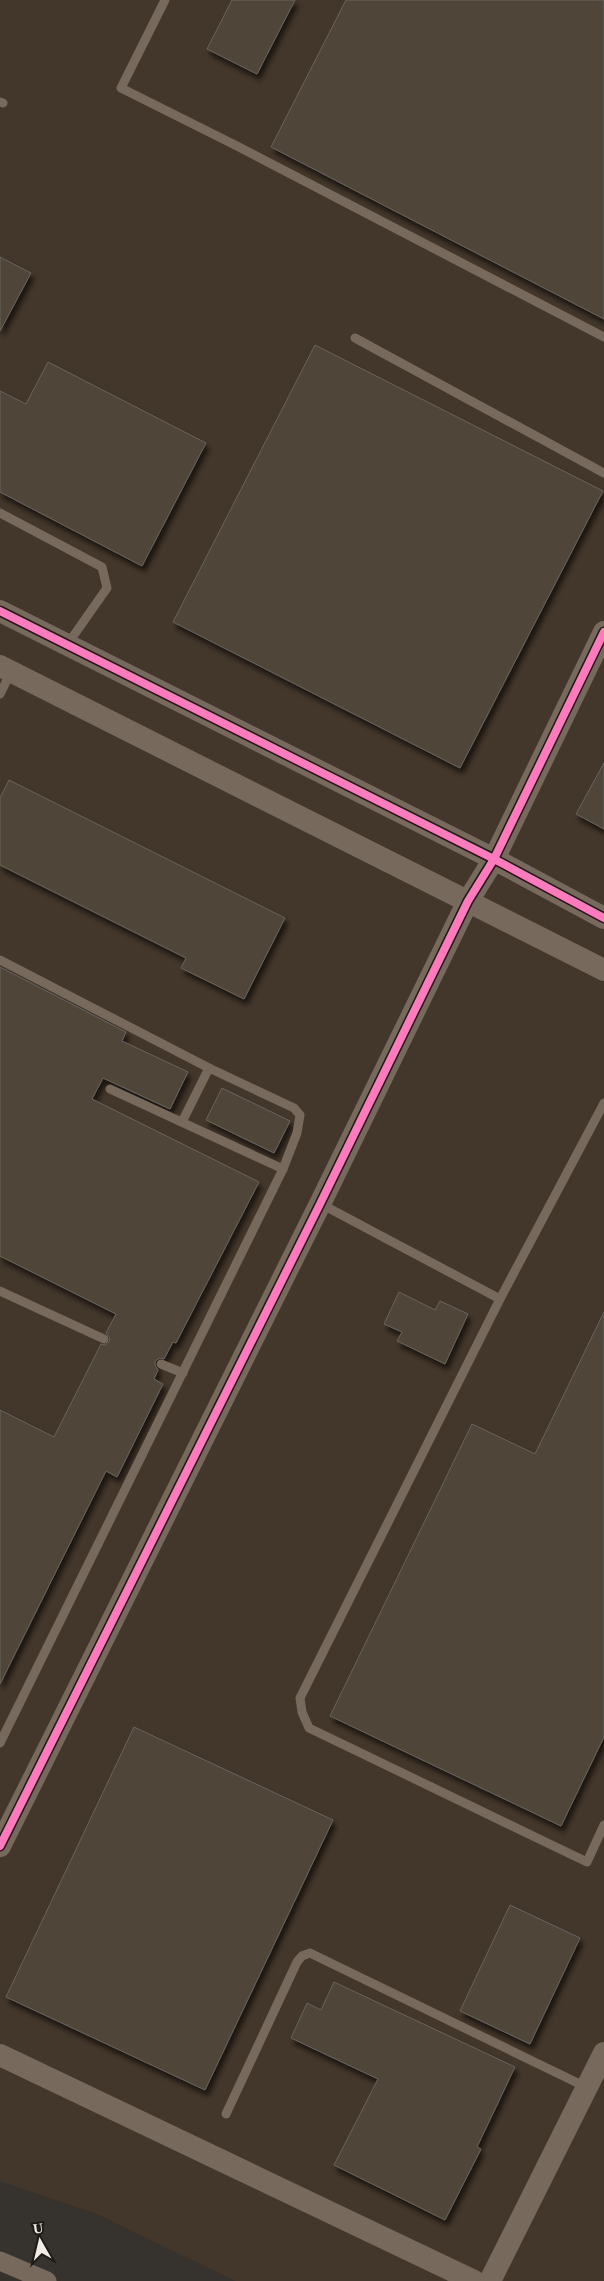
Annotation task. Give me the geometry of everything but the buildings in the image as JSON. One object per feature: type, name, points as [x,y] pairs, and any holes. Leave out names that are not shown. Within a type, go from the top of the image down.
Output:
[{"type":"street","points":[[0,611],[494,859],[604,918]]},
{"type":"street","points":[[0,1846],[320,1204],[468,901],[494,859],[604,632]]},
{"type":"street","points":[[5,669],[604,970]]},
{"type":"street","points":[[490,2281],[604,2053]]},
{"type":"street","points":[[0,2055],[474,2281]]},
{"type":"street","points":[[0,2261],[47,2281]]},
{"type":"lane","points":[[165,0],[121,88],[245,150],[604,337]]},
{"type":"lane","points":[[355,338],[604,473]]},
{"type":"lane","points":[[0,513],[102,567],[107,588],[67,645]]},
{"type":"lane","points":[[0,694],[5,669]]},
{"type":"lane","points":[[0,960],[209,1068],[294,1108],[300,1115],[297,1133],[283,1169],[0,1742]]},
{"type":"lane","points":[[182,1122],[209,1068]]},
{"type":"lane","points":[[110,1090],[283,1169]]},
{"type":"lane","points":[[604,1103],[500,1299],[300,1698],[302,1712],[310,1728],[587,1862],[604,1825]]},
{"type":"lane","points":[[320,1204],[500,1299]]},
{"type":"lane","points":[[0,1291],[104,1338]]},
{"type":"lane","points":[[161,1364],[183,1373]]},
{"type":"lane","points":[[226,2114],[297,1962],[302,1956],[310,1953],[587,2088]]},
{"type":"shaded area","points":[[0,0],[604,0],[604,2281],[235,2281],[99,2215],[0,2181]]},
{"type":"cycle path","points":[[0,611],[494,859],[604,918]]},
{"type":"cycle path","points":[[0,1846],[320,1204],[468,901],[494,859],[604,632]]}]
